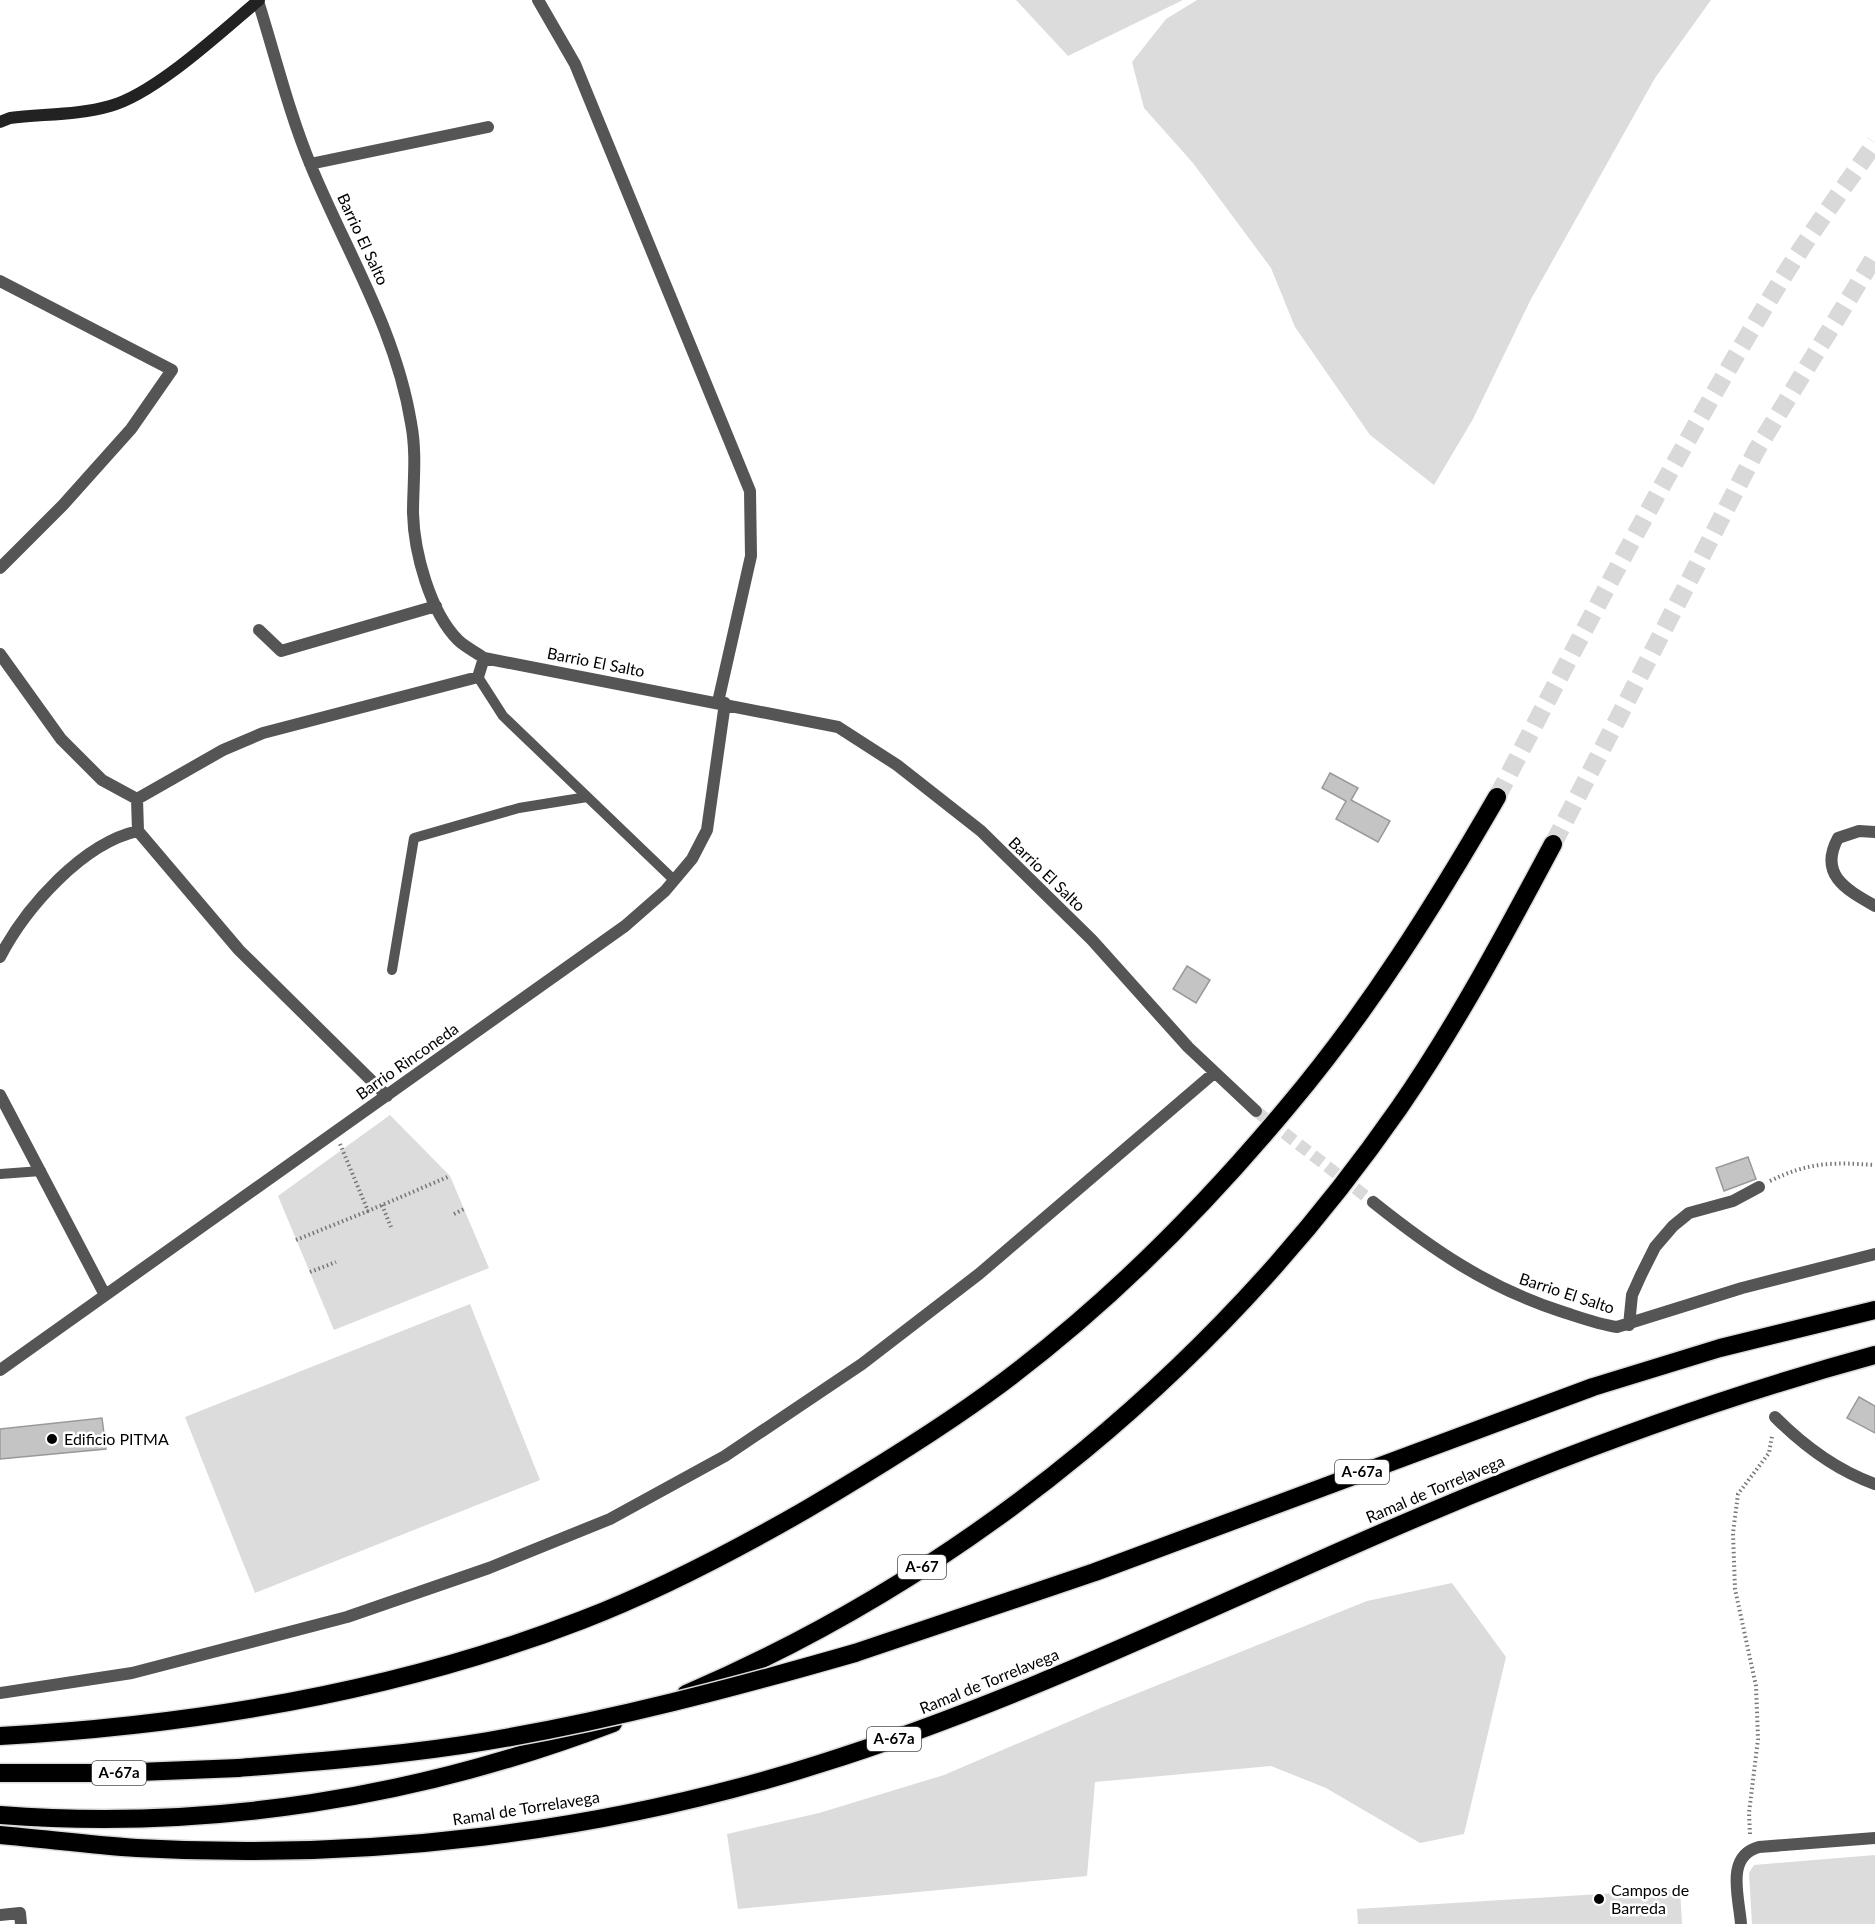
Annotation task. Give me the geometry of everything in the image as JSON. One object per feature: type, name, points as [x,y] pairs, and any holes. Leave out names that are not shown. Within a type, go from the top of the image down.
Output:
[{"type":"highway","points":[[0,1736],[145,1725],[273,1706],[398,1678],[480,1654],[577,1622],[690,1573],[877,1467],[990,1392],[1036,1355],[1107,1296],[1198,1208],[1291,1103],[1368,1002],[1441,893],[1497,797]]},
{"type":"highway","name":"A-67","points":[[0,1815],[113,1819],[243,1814],[329,1803],[451,1774],[606,1725],[718,1680],[849,1611],[922,1568],[1070,1464],[1142,1403],[1193,1355],[1281,1260],[1335,1195],[1399,1108],[1498,947],[1553,844]]},
{"type":"highway","name":"A-67a","points":[[0,1773],[113,1773],[239,1768],[423,1751],[537,1732],[692,1698],[855,1653],[1095,1572],[1593,1387],[1720,1348],[1875,1310]]},
{"type":"highway","name":"Ramal de Torrelavega","points":[[0,1835],[138,1848],[213,1850],[386,1845],[481,1836],[562,1824],[756,1783],[856,1752],[984,1706],[1393,1528],[1616,1436],[1722,1400],[1875,1355]]},
{"type":"street","name":"Barrio Rinconeda","points":[[0,1370],[625,926],[674,880],[692,859],[707,830],[721,703],[751,556],[750,491],[575,64],[538,0]]},
{"type":"street","name":"Barrio El Salto","points":[[258,1],[310,164],[370,292],[400,374],[416,455],[413,515],[422,569],[436,606],[458,640],[484,658],[838,727],[897,765],[981,831],[1092,940],[1214,1073],[1256,1111]]},
{"type":"street","points":[[0,122],[10,118],[110,106],[132,98],[158,81],[258,1]]},
{"type":"street","points":[[310,164],[488,127]]},
{"type":"street","points":[[0,281],[172,370],[131,429],[63,505],[0,568]]},
{"type":"street","points":[[259,630],[280,651],[436,606]]},
{"type":"street","points":[[0,654],[61,739],[102,780],[136,799]]},
{"type":"street","points":[[136,799],[223,750],[263,733],[478,676],[484,658]]},
{"type":"street","points":[[136,799],[138,831],[239,950],[387,1096]]},
{"type":"street","points":[[0,957],[35,904],[70,868],[120,835],[138,831]]},
{"type":"street","points":[[1875,831],[1859,831],[1838,838],[1831,851],[1830,864],[1836,878],[1851,892],[1875,906]]},
{"type":"street","points":[[0,1693],[132,1673],[347,1617],[500,1564],[619,1515],[725,1456],[862,1364],[978,1274],[1214,1073]]},
{"type":"street","points":[[0,1095],[105,1295]]},
{"type":"street","points":[[1629,1325],[1632,1295],[1655,1247],[1673,1226],[1689,1213],[1733,1200],[1759,1187]]},
{"type":"street","name":"Barrio El Salto","points":[[1373,1202],[1426,1244],[1494,1285],[1544,1306],[1603,1325],[1629,1325],[1742,1288],[1875,1254]]},
{"type":"street","points":[[1775,1417],[1800,1440],[1828,1460],[1875,1484]]},
{"type":"street","points":[[1741,1924],[1737,1864],[1743,1854],[1759,1847],[1875,1838]]},
{"type":"street","points":[[0,1915],[20,1913],[21,1924]]},
{"type":"lane","points":[[478,676],[503,716],[674,880]]},
{"type":"lane","points":[[392,970],[414,838],[519,808],[587,797]]},
{"type":"lane","points":[[0,1174],[41,1171]]},
{"type":"path","points":[[334,1133],[343,1149],[368,1211]]},
{"type":"path","points":[[1759,1187],[1790,1172],[1831,1162],[1875,1165]]},
{"type":"path","points":[[297,1240],[450,1176]]},
{"type":"path","points":[[382,1204],[391,1227]]},
{"type":"path","points":[[454,1214],[464,1209]]},
{"type":"path","points":[[310,1272],[336,1262]]},
{"type":"path","points":[[1759,1847],[1750,1836],[1749,1813],[1758,1739],[1756,1686],[1735,1589],[1732,1533],[1738,1494],[1769,1453],[1775,1417]]},
{"type":"shaded area","points":[[1016,0],[1183,0],[1068,56]]},
{"type":"shaded area","points":[[1197,0],[1711,0],[1655,78],[1530,301],[1473,419],[1434,485],[1370,435],[1295,327],[1271,268],[1193,163],[1144,108],[1132,62],[1166,19]]},
{"type":"shaded area","points":[[390,1115],[450,1176],[489,1268],[334,1330],[278,1196]]},
{"type":"shaded area","points":[[470,1304],[540,1480],[255,1593],[185,1417]]},
{"type":"shaded area","points":[[1452,1583],[1506,1657],[1464,1834],[1420,1843],[1326,1788],[1271,1766],[1095,1782],[1087,1876],[738,1909],[727,1834],[819,1813],[944,1775],[1103,1707],[1367,1601]]},
{"type":"shaded area","points":[[1875,1855],[1875,1924],[1752,1924],[1749,1873],[1754,1865]]},
{"type":"shaded area","name":"Campos de Barreda","points":[[1680,1889],[1682,1924],[1358,1924],[1357,1909]]},
{"type":"building","points":[[1330,773],[1358,788],[1351,800],[1390,821],[1378,842],[1336,819],[1346,801],[1322,788]]},
{"type":"building","points":[[1187,966],[1210,980],[1196,1003],[1173,989]]},
{"type":"building","points":[[1748,1157],[1756,1179],[1724,1191],[1716,1168]]},
{"type":"building","points":[[1859,1397],[1875,1406],[1875,1433],[1847,1418]]},
{"type":"building","name":"Edificio PITMA","points":[[102,1418],[106,1449],[0,1459],[0,1429]]},
{"type":"tunnel","points":[[1497,797],[1601,598],[1709,402],[1796,257],[1875,143]]},
{"type":"tunnel","points":[[1553,844],[1757,449],[1875,256]]},
{"type":"tunnel","points":[[1256,1111],[1373,1202]]},
{"type":"place","name":"Edificio PITMA","points":[[52,1439]]},
{"type":"place","name":"Campos de Barreda","points":[[1599,1899]]}]
